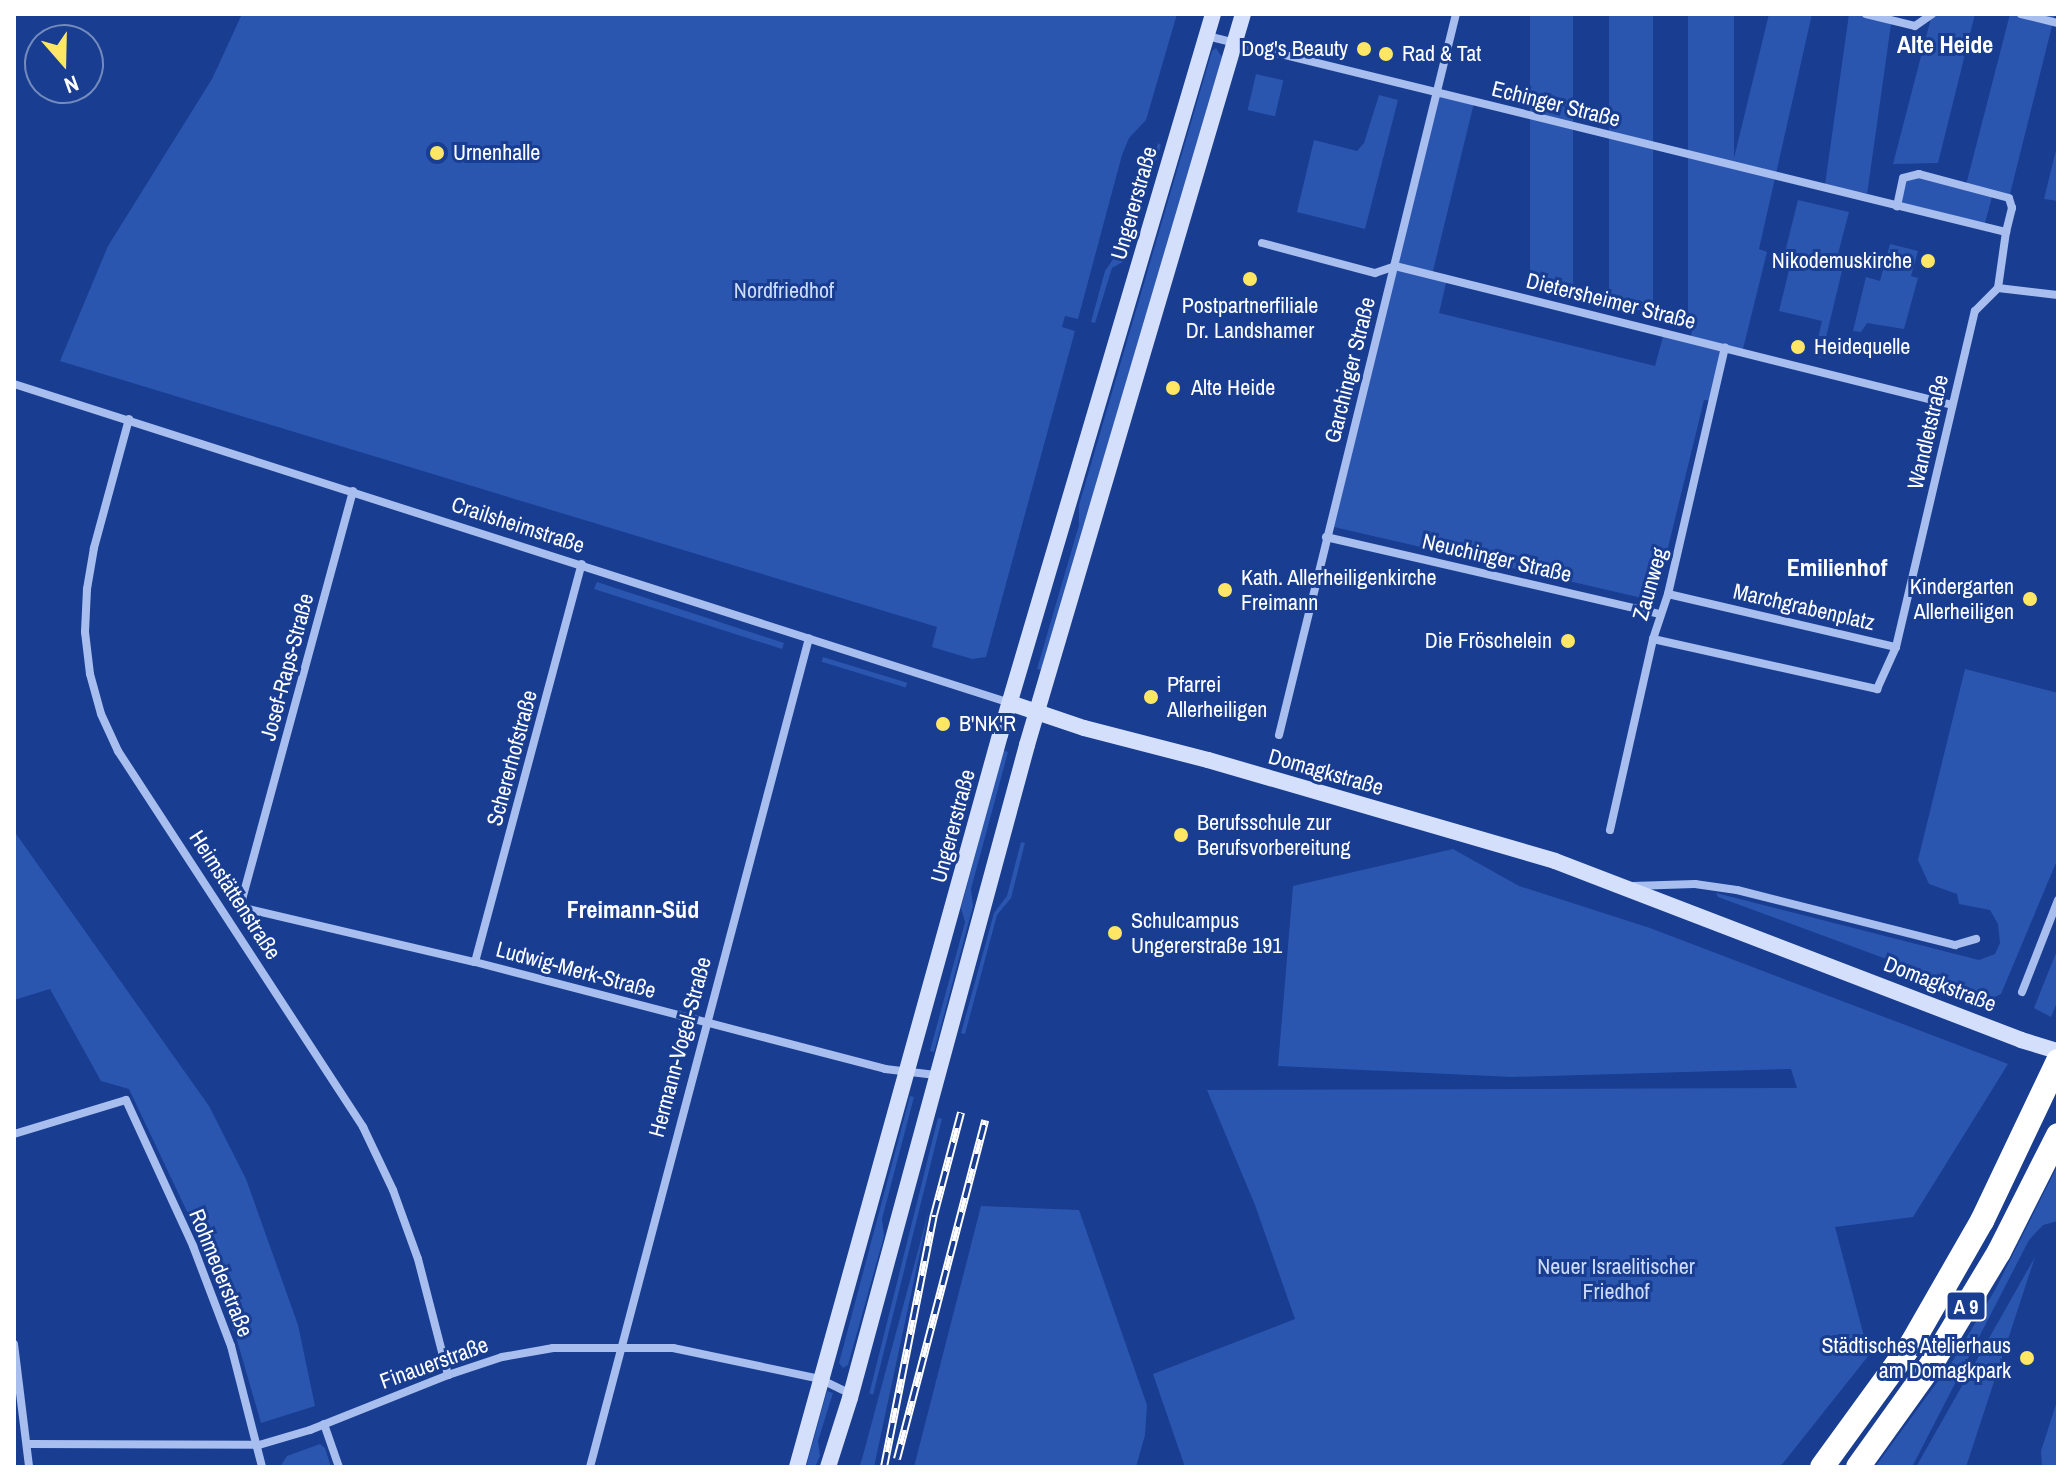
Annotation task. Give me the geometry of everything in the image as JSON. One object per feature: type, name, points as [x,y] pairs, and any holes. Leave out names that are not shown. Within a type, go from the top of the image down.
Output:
[{"type":"highway","name":"A 9","points":[[1822,1467],[1912,1343],[1982,1221],[2058,1061]]},
{"type":"highway","name":"A 9","points":[[1858,1467],[1929,1368],[1999,1252],[2058,1135]]},
{"type":"main road","name":"Ungererstraße","points":[[797,1467],[1010,703],[1213,14]]},
{"type":"main road","points":[[828,1467],[851,1394],[1037,712],[1243,14]]},
{"type":"main road","name":"Domagkstraße","points":[[1010,703],[1084,728],[1512,847],[1628,887],[2014,1037],[2058,1051]]},
{"type":"street","name":"Garchinger Straße","points":[[1279,735],[1456,14]]},
{"type":"street","points":[[1866,14],[1915,26],[1932,14]]},
{"type":"street","points":[[2021,14],[2058,23]]},
{"type":"street","name":"Echinger Straße","points":[[1206,36],[2006,232]]},
{"type":"street","points":[[1897,206],[1903,178],[1919,174],[2009,198],[2012,208],[1998,288],[2058,295]]},
{"type":"street","name":"Dietersheimer Straße","points":[[1262,243],[1375,273],[1395,266],[1952,405]]},
{"type":"street","name":"Wandletstraße","points":[[1896,647],[1975,311],[1998,288]]},
{"type":"street","name":"Zaunweg","points":[[1610,830],[1653,639],[1668,594],[1725,348]]},
{"type":"street","name":"Crailsheimstraße","points":[[14,384],[1010,703]]},
{"type":"street","name":"Heimstättenstraße","points":[[129,419],[94,548],[87,589],[85,632],[90,674],[101,714],[118,751],[350,1105],[393,1190],[418,1259],[448,1375]]},
{"type":"street","name":"Josef-Raps-Straße","points":[[240,907],[353,491]]},
{"type":"street","name":"Neuchinger Straße","points":[[1326,537],[1660,614]]},
{"type":"street","name":"Schererhofstraße","points":[[475,962],[582,564]]},
{"type":"street","name":"Marchgrabenplatz","points":[[1653,639],[1877,689],[1896,647],[1668,594]]},
{"type":"street","name":"Hermann-Vogel-Straße","points":[[590,1467],[705,1022],[809,638]]},
{"type":"street","name":"Domagkstraße","points":[[1628,887],[1695,884],[1737,890],[1955,945],[1976,939]]},
{"type":"street","points":[[2022,992],[2058,900]]},
{"type":"street","points":[[226,915],[240,907]]},
{"type":"street","name":"Ludwig-Merk-Straße","points":[[240,907],[475,962],[909,1073],[936,1075]]},
{"type":"street","name":"Rohmederstraße","points":[[14,1134],[126,1100],[193,1246],[231,1346],[259,1445],[262,1467]]},
{"type":"street","points":[[14,1344],[29,1444],[29,1467]]},
{"type":"street","name":"Finauerstraße","points":[[29,1444],[259,1445],[502,1357],[553,1348],[673,1348],[820,1379],[851,1394]]},
{"type":"street","points":[[324,1424],[339,1467]]},
{"type":"green space","name":"Nordfriedhof","points":[[242,14],[1177,14],[1146,120],[1129,138],[1122,155],[1078,319],[1065,316],[1062,327],[1075,331],[986,657],[972,659],[932,647],[937,627],[60,361],[108,246],[212,79]]},
{"type":"green space","points":[[1530,14],[1573,14],[1573,291],[1530,291]]},
{"type":"green space","points":[[1609,14],[1653,14],[1653,310],[1609,310]]},
{"type":"green space","points":[[1688,14],[1734,14],[1734,329],[1688,329]]},
{"type":"green space","points":[[1769,14],[1812,14],[1759,249],[1767,252],[1742,353],[1725,349],[1713,401],[1704,400],[1655,601],[1334,527],[1437,94],[1474,103],[1432,275],[1447,279],[1439,313],[1655,366],[1664,333],[1690,339]]},
{"type":"green space","points":[[1849,14],[1892,20],[1867,193],[1825,187]]},
{"type":"green space","points":[[1932,14],[1975,14],[1938,163],[1893,164]]},
{"type":"green space","points":[[2010,14],[2055,14],[2009,198],[1993,193],[1984,227],[1897,206],[1903,178],[1919,174],[1966,185]]},
{"type":"green space","points":[[1216,48],[1222,57],[1041,670],[1037,669],[1079,525],[1079,505],[1212,51]]},
{"type":"green space","points":[[1256,74],[1283,80],[1275,116],[1248,110]]},
{"type":"green space","points":[[1379,95],[1398,100],[1365,229],[1297,212],[1314,140],[1357,151],[1364,143]]},
{"type":"green space","points":[[2058,142],[2058,201],[2044,199]]},
{"type":"green space","points":[[1158,143],[1161,145],[1126,260],[1112,268],[1095,323],[1091,322],[1105,271],[1133,230]]},
{"type":"green space","points":[[1798,200],[1849,212],[1834,269],[1842,271],[1821,358],[1814,356],[1822,321],[1779,311],[1792,258],[1784,256]]},
{"type":"green space","points":[[1890,244],[1918,251],[1911,276],[1918,278],[1904,329],[1867,323],[1861,332],[1853,331],[1866,277],[1880,281]]},
{"type":"green space","points":[[597,582],[784,643],[782,649],[594,589]]},
{"type":"green space","points":[[823,657],[907,683],[906,688],[822,662]]},
{"type":"green space","points":[[1965,669],[2058,693],[2058,858],[2001,994],[1992,998],[1718,897],[1716,893],[1979,960],[1995,954],[2000,943],[1998,924],[1990,910],[1959,904],[1957,894],[1929,884],[1918,860]]},
{"type":"green space","points":[[1003,750],[1008,752],[971,889],[973,906],[934,1052],[930,1051],[965,922],[961,908]]},
{"type":"green space","points":[[14,831],[209,1106],[246,1179],[298,1325],[315,1406],[261,1423],[237,1340],[200,1239],[129,1089],[101,1081],[50,989],[14,1000]]},
{"type":"green space","points":[[1021,842],[1025,843],[1011,898],[997,915],[965,1034],[961,1033],[994,913],[1007,896]]},
{"type":"green space","name":"Neuer Israelitischer Friedhof","points":[[1453,849],[1519,886],[1650,928],[2008,1064],[1913,1217],[1835,1227],[1869,1355],[1780,1467],[1185,1467],[1153,1374],[1295,1319],[1255,1205],[1207,1090],[1797,1088],[1791,1069],[1512,1077],[1278,1066],[1293,886]]},
{"type":"green space","points":[[2058,948],[2058,1000],[2051,1017],[2034,1008]]},
{"type":"green space","points":[[910,1096],[914,1097],[882,1219],[884,1236],[848,1365],[843,1368],[839,1363]]},
{"type":"green space","points":[[938,1118],[942,1119],[873,1395],[869,1394]]},
{"type":"green space","points":[[2058,1165],[2058,1221],[2043,1225],[2029,1240],[1912,1467],[1875,1467],[1952,1362],[1995,1290]]},
{"type":"green space","points":[[981,1206],[1079,1210],[1147,1405],[1145,1435],[1136,1467],[914,1467]]},
{"type":"green space","points":[[929,1210],[874,1467],[859,1467],[862,1459]]},
{"type":"green space","points":[[2035,1257],[1966,1467],[1916,1467]]},
{"type":"green space","points":[[827,1391],[833,1393],[818,1441],[820,1456],[815,1467],[806,1467]]},
{"type":"green space","points":[[2058,1398],[2058,1467],[2046,1467],[2042,1466],[2041,1451]]},
{"type":"green space","points":[[320,1444],[325,1448],[331,1467],[280,1467],[287,1456]]},
{"type":"railway","points":[[884,1467],[934,1215],[961,1113]]},
{"type":"railway","points":[[897,1459],[985,1120]]},
{"type":"place","name":"Dog's Beauty","points":[[1364,49]]},
{"type":"place","name":"Rad & Tat","points":[[1386,54]]},
{"type":"place","name":"Urnenhalle","points":[[437,153]]},
{"type":"place","name":"Nikodemuskirche","points":[[1928,261]]},
{"type":"place","name":"Postpartnerfiliale Dr. Landshamer","points":[[1250,279]]},
{"type":"place","name":"Heidequelle","points":[[1798,347]]},
{"type":"place","name":"Alte Heide","points":[[1173,388]]},
{"type":"place","name":"Kath. Allerheiligenkirche Freimann","points":[[1225,590]]},
{"type":"place","name":"Kindergarten Allerheiligen","points":[[2030,599]]},
{"type":"place","name":"Die Fröschelein","points":[[1568,641]]},
{"type":"place","name":"Pfarrei Allerheiligen","points":[[1151,697]]},
{"type":"place","name":"B'NK'R","points":[[943,724]]},
{"type":"place","name":"Berufsschule zur Berufsvorbereitung","points":[[1181,835]]},
{"type":"place","name":"Schulcampus Ungererstraße 191","points":[[1115,933]]},
{"type":"place","name":"Städtisches Atelierhaus am Domagkpark","points":[[2027,1358]]},
{"type":"district","name":"Alte Heide","points":[[1945,45]]},
{"type":"district","name":"Emilienhof","points":[[1837,568]]},
{"type":"district","name":"Freimann-Süd","points":[[633,910]]}]
